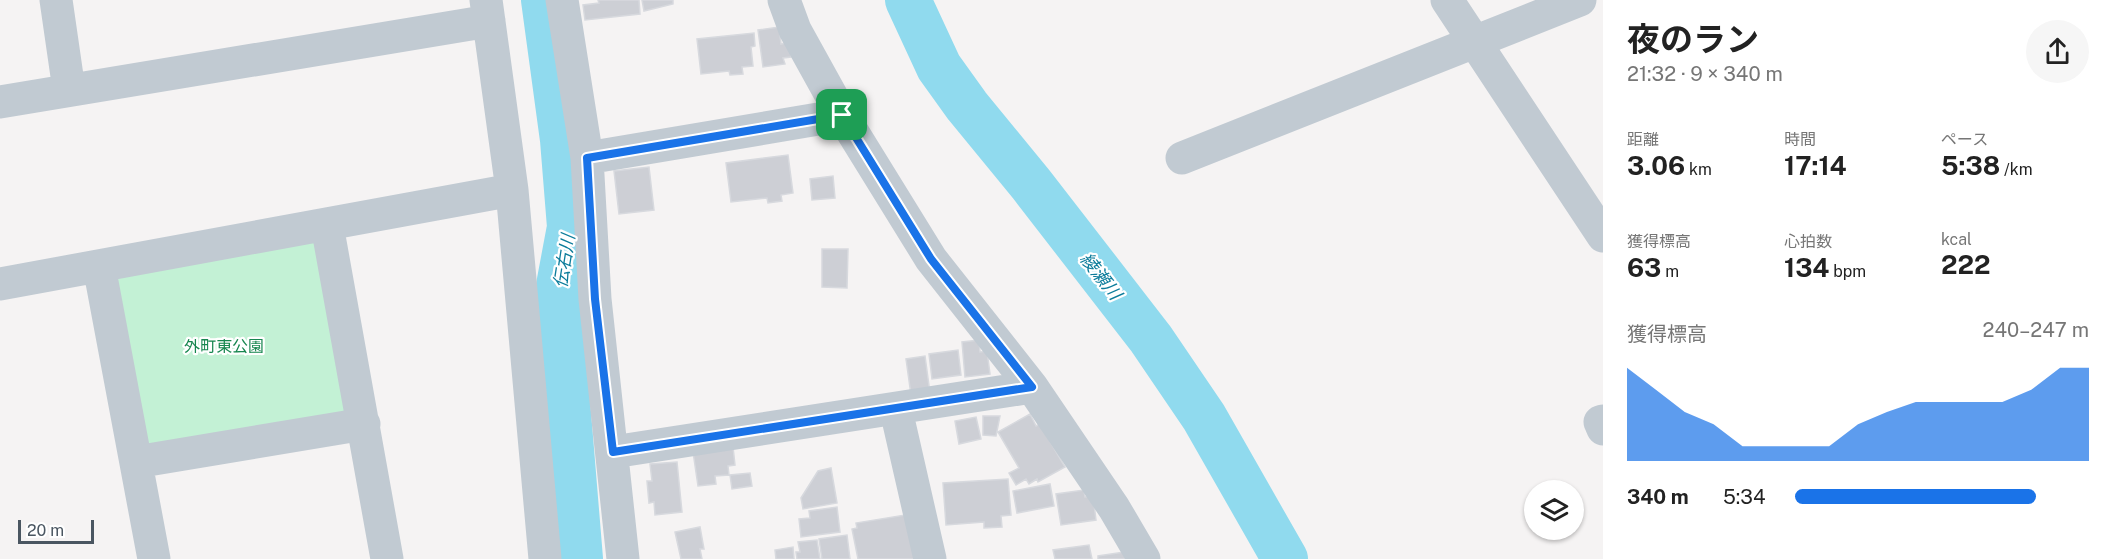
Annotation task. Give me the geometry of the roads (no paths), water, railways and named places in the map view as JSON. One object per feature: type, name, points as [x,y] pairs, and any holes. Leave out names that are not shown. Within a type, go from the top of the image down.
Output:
[{"type":"street","points":[[56,0],[69,90]]},
{"type":"street","points":[[562,0],[587,158],[595,299],[623,559]]},
{"type":"street","points":[[784,0],[795,30],[842,115],[931,259],[1032,387],[1114,508],[1144,559]]},
{"type":"street","points":[[1447,0],[1603,236]]},
{"type":"street","points":[[1182,158],[1580,0]]},
{"type":"street","points":[[0,102],[487,10],[512,190],[545,559]]},
{"type":"street","points":[[587,158],[842,115]]},
{"type":"street","points":[[0,284],[512,190]]},
{"type":"street","points":[[327,225],[387,559]]},
{"type":"street","points":[[99,266],[154,559]]},
{"type":"street","points":[[613,452],[896,410],[1032,387]]},
{"type":"street","points":[[896,410],[930,559]]},
{"type":"street","points":[[1603,421],[1600,422],[1603,429]]},
{"type":"street","points":[[136,462],[364,424]]},
{"type":"waterway","name":"伝右川","points":[[544,0],[563,140],[570,227],[558,291],[580,559]]},
{"type":"waterway","name":"綾瀬川","points":[[908,0],[939,67],[967,106],[1031,184],[1151,339],[1204,417],[1285,559]]},
{"type":"park label","name":"外町東公園","points":[[224,346]]}]
